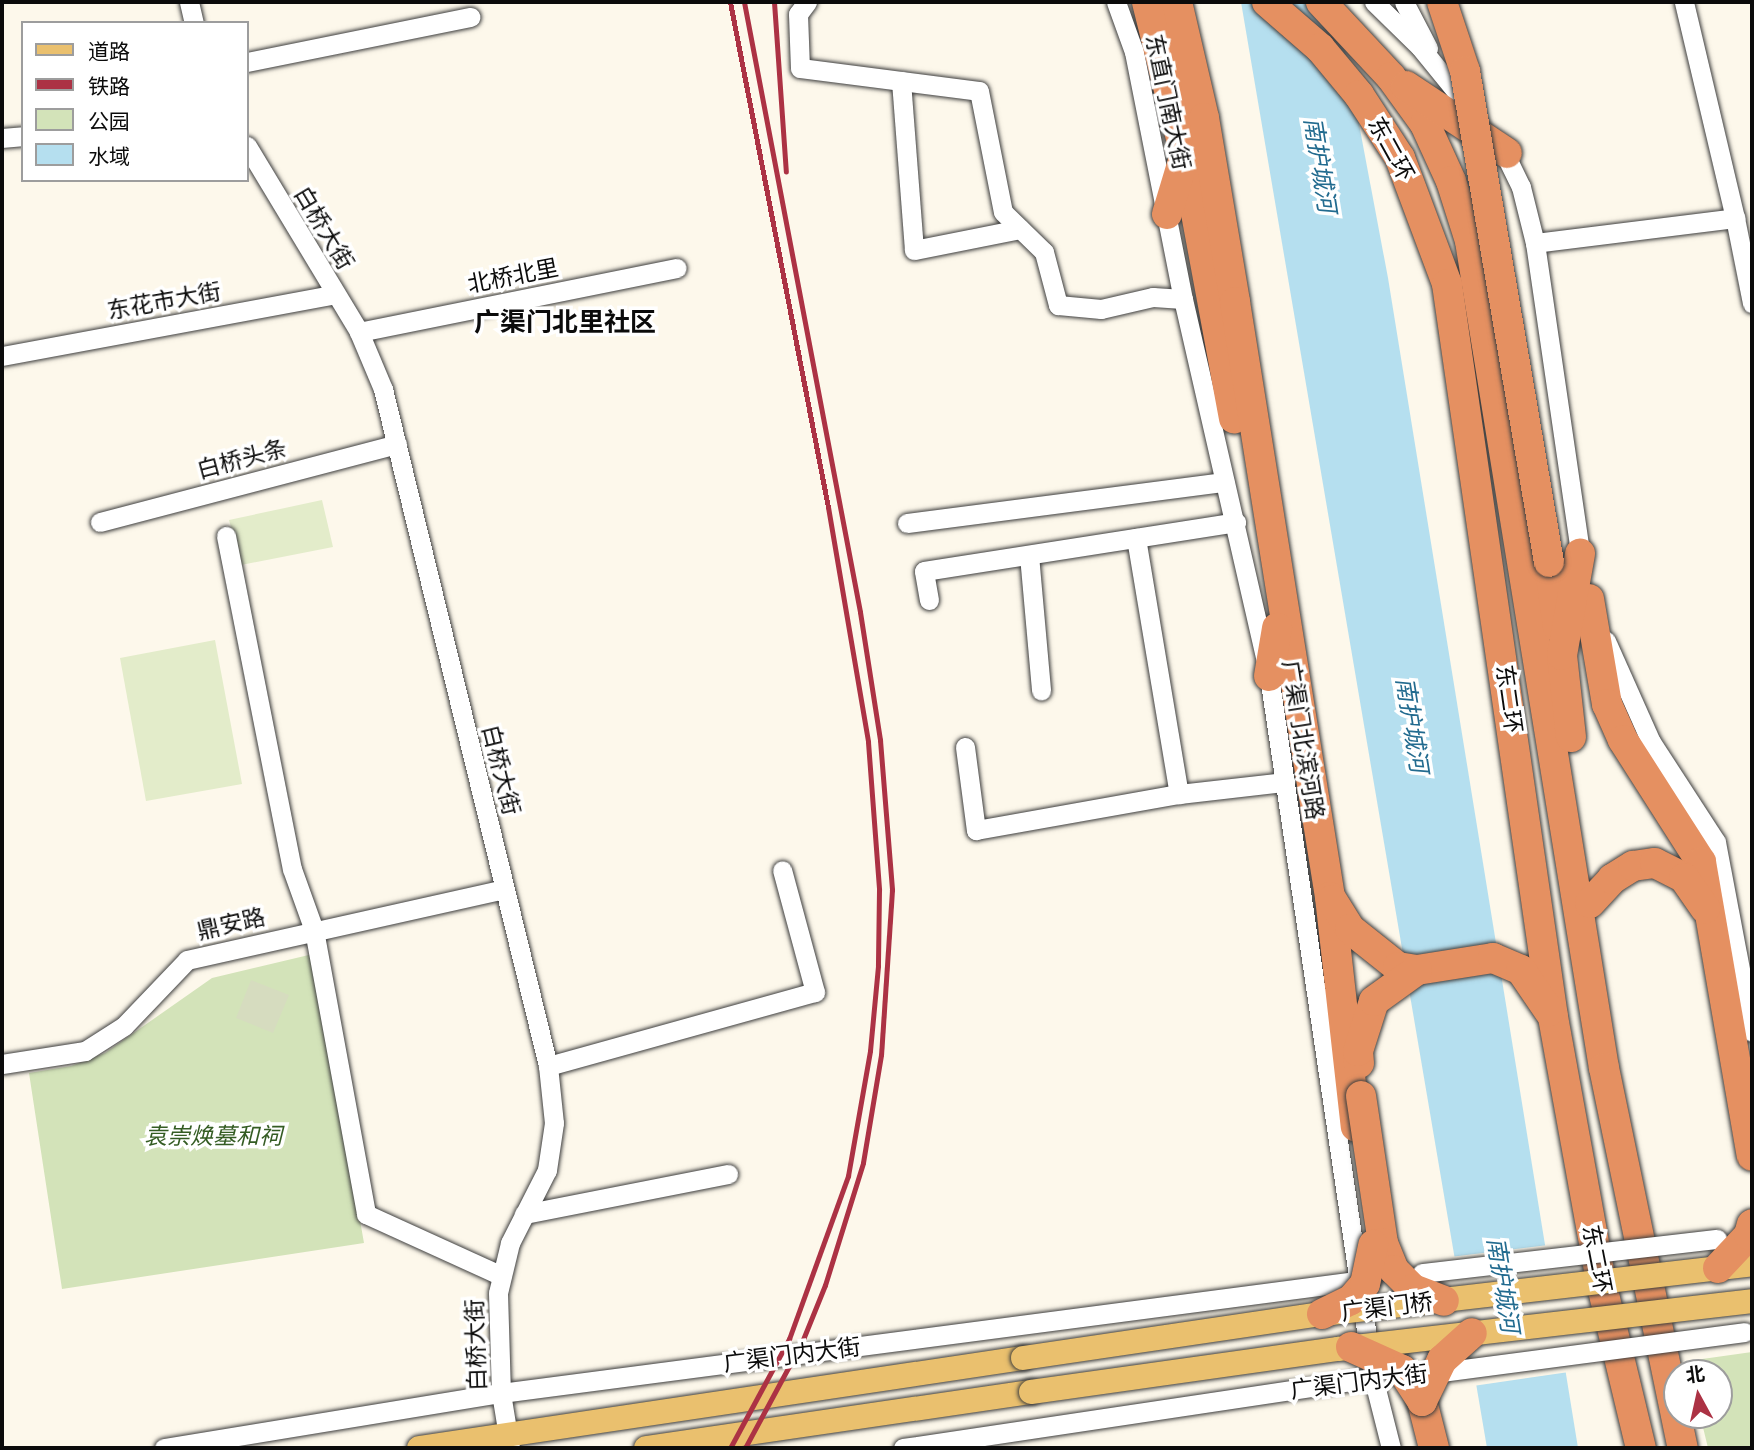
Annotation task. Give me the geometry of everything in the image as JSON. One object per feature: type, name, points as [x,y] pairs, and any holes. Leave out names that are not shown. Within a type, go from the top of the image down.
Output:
[{"type":"highway","points":[[1147,2],[1185,154],[1239,439],[1265,510]]},
{"type":"highway","points":[[1177,2],[1204,118],[1265,510],[1330,897],[1373,1245],[1365,1284],[1351,1300],[1322,1314]]},
{"type":"highway","name":"东二环","points":[[1267,2],[1320,48],[1359,95],[1400,158],[1426,217],[1447,284],[1459,347],[1553,1017],[1604,1296],[1641,1448]]},
{"type":"highway","name":"东二环","points":[[1321,2],[1391,76],[1425,124],[1451,181],[1481,289],[1604,1068],[1683,1448]]},
{"type":"highway","points":[[1442,2],[1465,71],[1549,562],[1590,903],[1604,1068]]},
{"type":"highway","points":[[1391,76],[1507,153]]},
{"type":"highway","points":[[1167,214],[1185,154]]},
{"type":"highway","points":[[1562,655],[1580,554]]},
{"type":"highway","points":[[1589,599],[1607,704],[1651,789],[1701,862],[1752,1156]]},
{"type":"highway","points":[[1269,676],[1281,604]]},
{"type":"highway","points":[[1590,903],[1612,879],[1633,866],[1655,863],[1684,878],[1697,891],[1714,928]]},
{"type":"highway","points":[[1330,897],[1350,929],[1398,967],[1417,970],[1493,958],[1521,970],[1553,1017]]},
{"type":"highway","points":[[1417,970],[1374,1001],[1358,1051],[1361,1096],[1384,1243],[1394,1270],[1413,1289],[1444,1301]]},
{"type":"highway","points":[[1718,1253],[1749,1235],[1752,1224]]},
{"type":"highway","points":[[1422,1401],[1441,1360],[1472,1333]]},
{"type":"highway","points":[[1351,1347],[1402,1370],[1422,1401],[1434,1448]]},
{"type":"main road","name":"广渠门桥","points":[[1023,1358],[1322,1314],[1444,1301],[1718,1253],[1752,1264]]},
{"type":"main road","name":"广渠门桥","points":[[646,1448],[1351,1347],[1472,1333],[1746,1316]]},
{"type":"main road","name":"广渠门内大街","points":[[419,1448],[509,1439],[1023,1358]]},
{"type":"street","points":[[189,2],[194,21]]},
{"type":"street","points":[[807,2],[798,14],[800,68],[979,91],[1003,212],[1044,252],[1058,305],[1101,309],[1153,297],[1182,299]]},
{"type":"street","name":"东直门南大街","points":[[1116,2],[1134,52],[1167,214]]},
{"type":"street","points":[[1374,2],[1420,47],[1507,153],[1535,243],[1580,554],[1589,599],[1651,742],[1716,842],[1752,1032]]},
{"type":"street","points":[[1404,2],[1441,73]]},
{"type":"street","points":[[1684,2],[1735,218],[1752,303]]},
{"type":"street","points":[[248,62],[471,17]]},
{"type":"street","points":[[901,81],[914,250],[1020,229]]},
{"type":"street","points":[[2,138],[21,136]]},
{"type":"street","name":"白桥大街","points":[[248,148],[359,332],[383,389],[548,1066],[554,1123],[547,1170],[524,1214],[500,1275],[501,1394],[509,1439]]},
{"type":"street","name":"广渠门北滨河路","points":[[1167,214],[1182,299],[1224,482],[1236,522],[1269,676],[1373,1377],[1391,1448]]},
{"type":"street","points":[[1535,243],[1735,218]]},
{"type":"street","name":"北桥北里","points":[[359,332],[677,268]]},
{"type":"street","name":"东花市大街","points":[[2,356],[335,294]]},
{"type":"street","name":"白桥头条","points":[[100,522],[397,444]]},
{"type":"street","points":[[908,523],[1224,482]]},
{"type":"street","points":[[929,600],[924,572],[1236,522]]},
{"type":"street","points":[[226,536],[292,869],[314,930],[366,1214],[500,1275]]},
{"type":"street","points":[[1136,538],[1179,794]]},
{"type":"street","points":[[1029,555],[1041,690]]},
{"type":"street","points":[[965,747],[976,830],[1179,794],[1285,782]]},
{"type":"street","points":[[548,1066],[815,992],[782,870]]},
{"type":"street","name":"鼎安路","points":[[2,1064],[85,1051],[124,1026],[187,960],[504,889]]},
{"type":"street","points":[[524,1214],[728,1174]]},
{"type":"street","points":[[1718,1253],[1752,1234]]},
{"type":"street","name":"广渠门桥","points":[[1422,1273],[1718,1253]]},
{"type":"street","name":"广渠门内大街","points":[[164,1448],[501,1394],[1422,1273]]},
{"type":"street","name":"广渠门桥","points":[[1441,1372],[1746,1316]]},
{"type":"street","name":"广渠门内大街","points":[[903,1448],[1373,1377],[1441,1372]]},
{"type":"green space","points":[[322,500],[333,547],[241,565],[229,520]]},
{"type":"green space","points":[[215,640],[242,784],[146,801],[120,658]]},
{"type":"green space","name":"袁崇焕墓和祠","points":[[313,954],[364,1243],[62,1289],[29,1073],[71,1066],[105,1053],[212,978]]},
{"type":"green space","points":[[251,980],[289,995],[273,1033],[236,1018]]},
{"type":"green space","points":[[1752,1352],[1752,1448],[1708,1448],[1703,1429],[1733,1429],[1733,1359],[1702,1359]]},
{"type":"water","name":"南护城河","points":[[1241,2],[1336,2],[1388,278],[1578,1448],[1487,1448]]},
{"type":"pier","points":[[1548,1245],[1569,1372],[1473,1386],[1450,1257]]},
{"type":"railway","points":[[730,2],[828,507],[868,742],[879,890],[878,966],[870,1051],[848,1176],[789,1339],[730,1448]]},
{"type":"railway","points":[[744,2],[860,612],[880,740],[892,890],[881,1055],[863,1163],[825,1285],[802,1342],[745,1448]]},
{"type":"railway","points":[[774,2],[786,172]]},
{"type":"district","name":"广渠门北里社区","points":[[565,323]]}]
